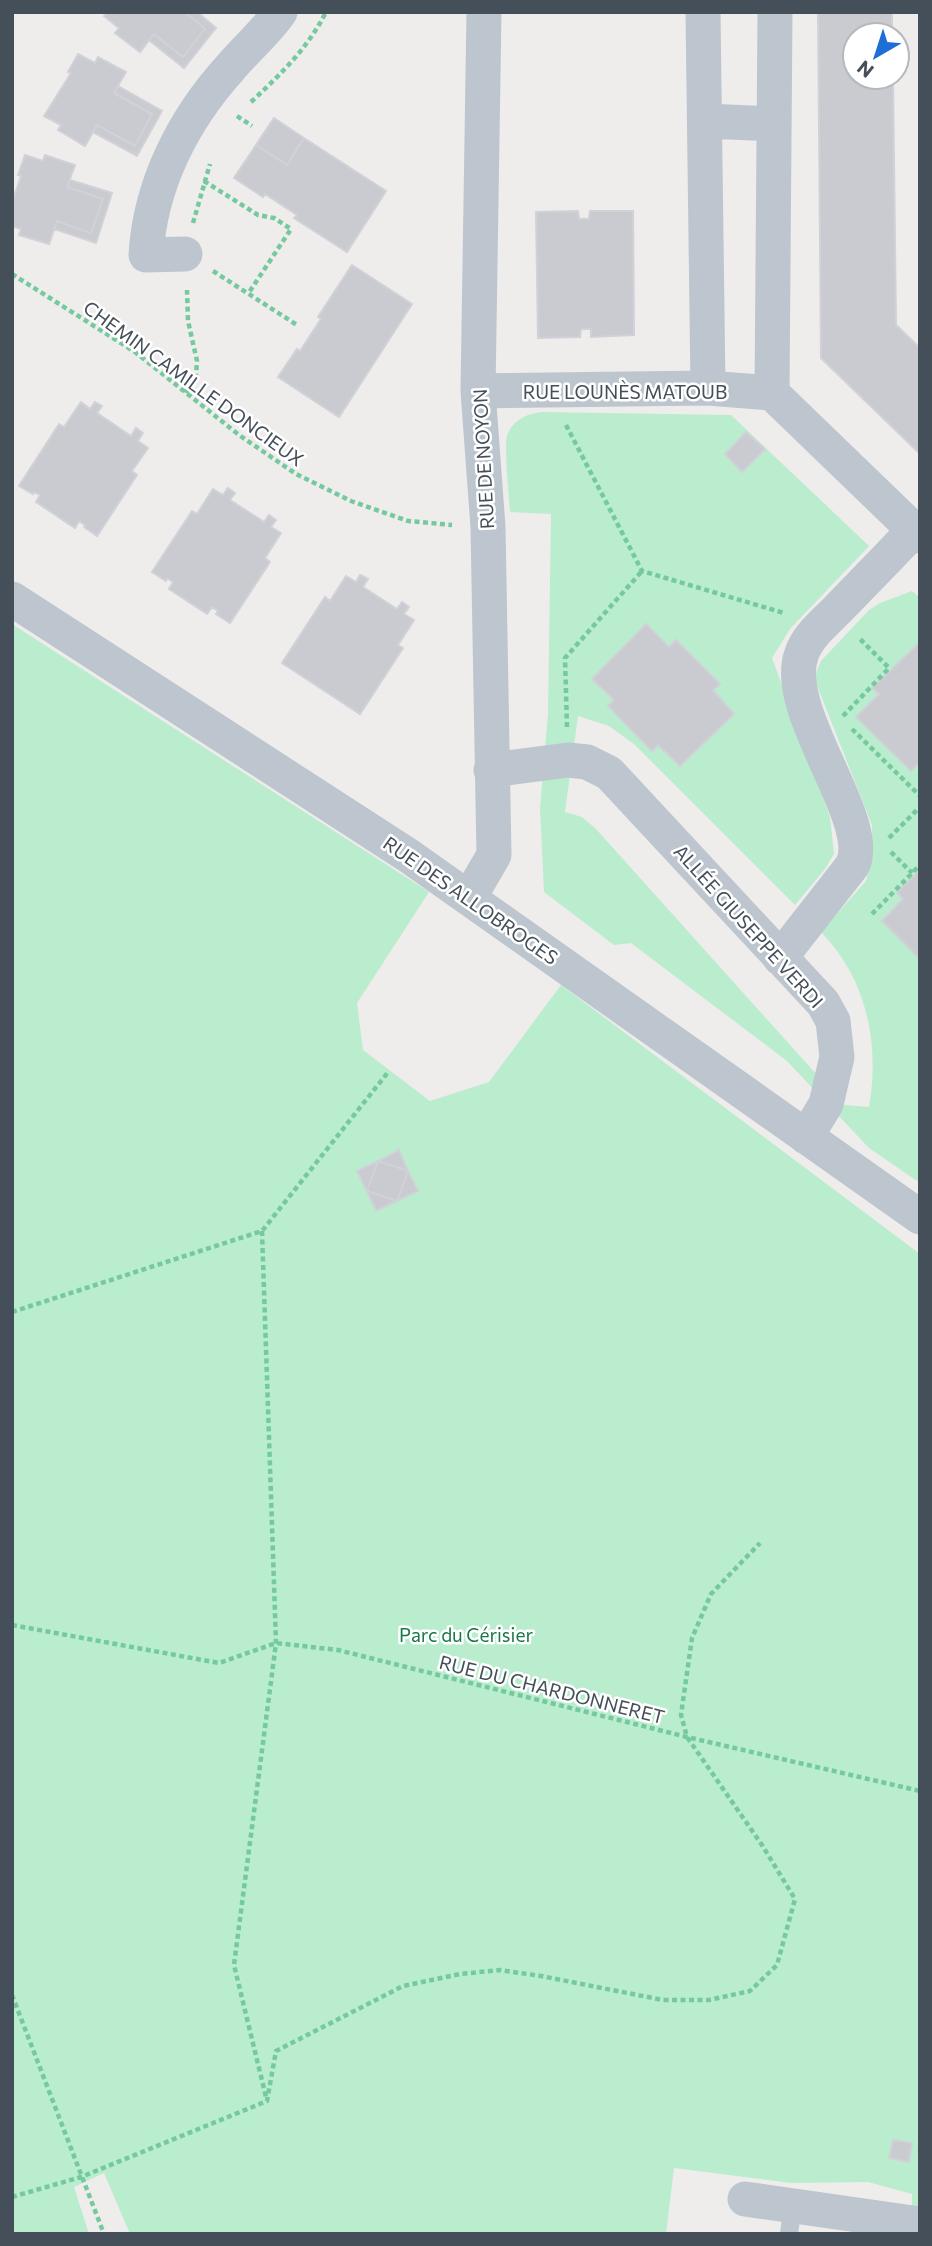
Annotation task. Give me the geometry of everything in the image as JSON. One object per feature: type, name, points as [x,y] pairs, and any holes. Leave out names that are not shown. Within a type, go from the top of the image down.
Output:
[{"type":"street","points":[[185,254],[146,255],[148,230],[162,174],[193,115],[229,69],[280,12]]},
{"type":"street","name":"RUE DE NOYON","points":[[469,898],[494,855],[488,527],[478,391],[484,12]]},
{"type":"street","points":[[703,12],[708,388]]},
{"type":"street","points":[[775,12],[772,393],[917,533],[826,621],[802,653],[798,677],[802,701],[830,730],[855,841],[855,860],[780,958]]},
{"type":"street","points":[[705,121],[774,124]]},
{"type":"street","name":"RUE LOUNÈS MATOUB","points":[[478,391],[708,388],[772,393]]},
{"type":"street","name":"RUE DES ALLOBROGES","points":[[12,599],[410,856],[920,1217]]},
{"type":"street","points":[[491,770],[568,760]]},
{"type":"street","name":"ALLÉE GIUSEPPE VERDI","points":[[568,760],[587,762],[609,773],[823,1003],[833,1021],[837,1056],[826,1104],[806,1137]]},
{"type":"street","points":[[745,2199],[791,2219],[920,2224]]},
{"type":"path","points":[[229,127],[236,116],[286,70],[318,29],[326,12]]},
{"type":"path","points":[[236,116],[252,126]]},
{"type":"path","points":[[186,393],[196,374],[197,361],[188,321],[185,254],[211,159]]},
{"type":"path","points":[[205,181],[258,215],[274,218],[291,229],[248,294]]},
{"type":"path","points":[[185,254],[297,325]]},
{"type":"path","name":"CHEMIN CAMILLE DONCIEUX","points":[[12,274],[135,352],[239,435],[296,474],[351,501],[408,521],[488,527]]},
{"type":"path","points":[[547,390],[642,571],[806,619],[826,621],[889,668],[830,730],[920,796]]},
{"type":"path","points":[[568,760],[565,658],[642,571]]},
{"type":"path","points":[[912,873],[883,843],[920,807]]},
{"type":"path","points":[[872,915],[920,866]]},
{"type":"path","points":[[12,1312],[262,1231],[389,1071]]},
{"type":"path","points":[[262,1231],[275,1643],[234,1965],[268,2101]]},
{"type":"path","points":[[268,2101],[276,2051],[403,1986],[460,1974],[500,1970],[663,2000],[709,2000],[750,1990],[777,1965],[795,1899],[762,1845],[687,1738],[681,1715],[692,1637],[711,1594],[760,1543]]},
{"type":"path","name":"RUE DU CHARDONNERET","points":[[12,1625],[219,1663],[275,1643],[338,1650],[687,1738],[920,1791]]},
{"type":"path","points":[[12,1994],[104,2234]]},
{"type":"path","points":[[12,2197],[81,2177],[268,2101]]},
{"type":"green space","points":[[541,412],[731,415],[869,546],[790,629],[772,658],[830,817],[834,854],[795,905],[634,744],[609,726],[578,716],[565,812],[582,817],[596,829],[844,1105],[869,1107],[873,1060],[871,1036],[859,991],[849,970],[837,950],[821,932],[866,881],[872,858],[872,825],[814,678],[821,661],[869,610],[912,591],[920,598],[920,647],[917,645],[873,688],[879,694],[856,717],[910,771],[920,762],[920,1183],[869,1148],[787,1061],[631,943],[614,945],[544,892],[540,808],[548,714],[551,514],[510,512],[506,450],[507,436],[512,426],[525,416]]},
{"type":"green space","name":"Parc du Cérisier","points":[[12,624],[429,892],[357,1003],[363,1050],[430,1101],[489,1082],[561,985],[920,1254],[920,2234],[911,2234],[912,2194],[868,2182],[791,2183],[674,2168],[666,2234],[130,2234],[104,2173],[74,2187],[89,2234],[12,2234]]},
{"type":"building","points":[[107,12],[185,12],[205,29],[183,57],[154,34],[140,52],[115,33],[119,28],[104,16]]},
{"type":"building","points":[[185,12],[197,12],[216,28],[184,68],[149,40],[154,34],[183,57],[205,29]]},
{"type":"building","points":[[818,12],[892,12],[892,21],[841,21],[841,91],[893,91],[896,325],[920,348],[920,454],[821,358]]},
{"type":"building","points":[[78,54],[95,63],[98,57],[126,72],[114,93],[152,114],[135,146],[97,125],[85,146],[58,130],[61,125],[44,116],[71,73],[68,72]]},
{"type":"building","points":[[118,86],[162,111],[137,156],[93,132],[97,125],[135,146],[152,114],[114,93]]},
{"type":"building","points":[[274,118],[304,138],[287,165],[256,145]]},
{"type":"building","points":[[304,138],[386,191],[347,252],[294,218],[297,215],[265,194],[263,197],[234,178],[256,145],[287,165]]},
{"type":"building","points":[[25,155],[43,161],[45,155],[75,165],[67,187],[103,199],[91,233],[57,221],[49,244],[19,235],[21,229],[12,226],[12,203]]},
{"type":"building","points":[[70,180],[112,193],[96,243],[54,229],[57,221],[91,233],[103,199],[67,187]]},
{"type":"building","points":[[578,211],[579,219],[589,219],[590,211],[633,211],[634,335],[591,337],[591,329],[581,329],[580,337],[538,338],[536,212]]},
{"type":"building","points":[[352,265],[412,304],[339,417],[278,377],[297,349],[300,351],[321,319],[318,317]]},
{"type":"building","points":[[81,402],[90,409],[95,402],[102,406],[97,413],[131,436],[136,428],[143,433],[138,441],[148,448],[132,471],[137,475],[97,536],[79,521],[75,528],[36,502],[40,495],[19,486],[59,424],[64,427]]},
{"type":"building","points":[[746,432],[765,449],[742,472],[725,454]]},
{"type":"building","points":[[228,488],[235,493],[230,500],[264,522],[269,515],[276,520],[271,527],[281,533],[265,558],[270,562],[230,623],[216,614],[218,611],[212,607],[207,614],[169,589],[173,582],[167,578],[166,581],[152,572],[192,511],[197,514],[213,489],[223,495]]},
{"type":"building","points":[[360,575],[368,579],[363,587],[397,609],[402,602],[409,607],[404,614],[414,620],[398,645],[403,648],[360,714],[282,663],[325,597],[330,601],[346,576],[356,582]]},
{"type":"building","points":[[646,624],[669,647],[676,640],[720,684],[713,690],[734,714],[680,766],[658,745],[652,751],[608,706],[614,700],[592,679]]},
{"type":"building","points":[[918,644],[920,762],[911,771],[856,717],[879,694],[872,688]]},
{"type":"building","points":[[920,870],[920,959],[882,921],[903,899],[897,892]]},
{"type":"building","points":[[399,1150],[408,1171],[378,1161]]},
{"type":"building","points":[[378,1161],[408,1171],[397,1201],[367,1191]]},
{"type":"building","points":[[378,1161],[367,1191],[357,1171]]},
{"type":"building","points":[[408,1171],[418,1191],[397,1201]]},
{"type":"building","points":[[367,1191],[397,1201],[376,1211]]},
{"type":"building","points":[[893,2140],[912,2143],[909,2162],[889,2158]]}]
